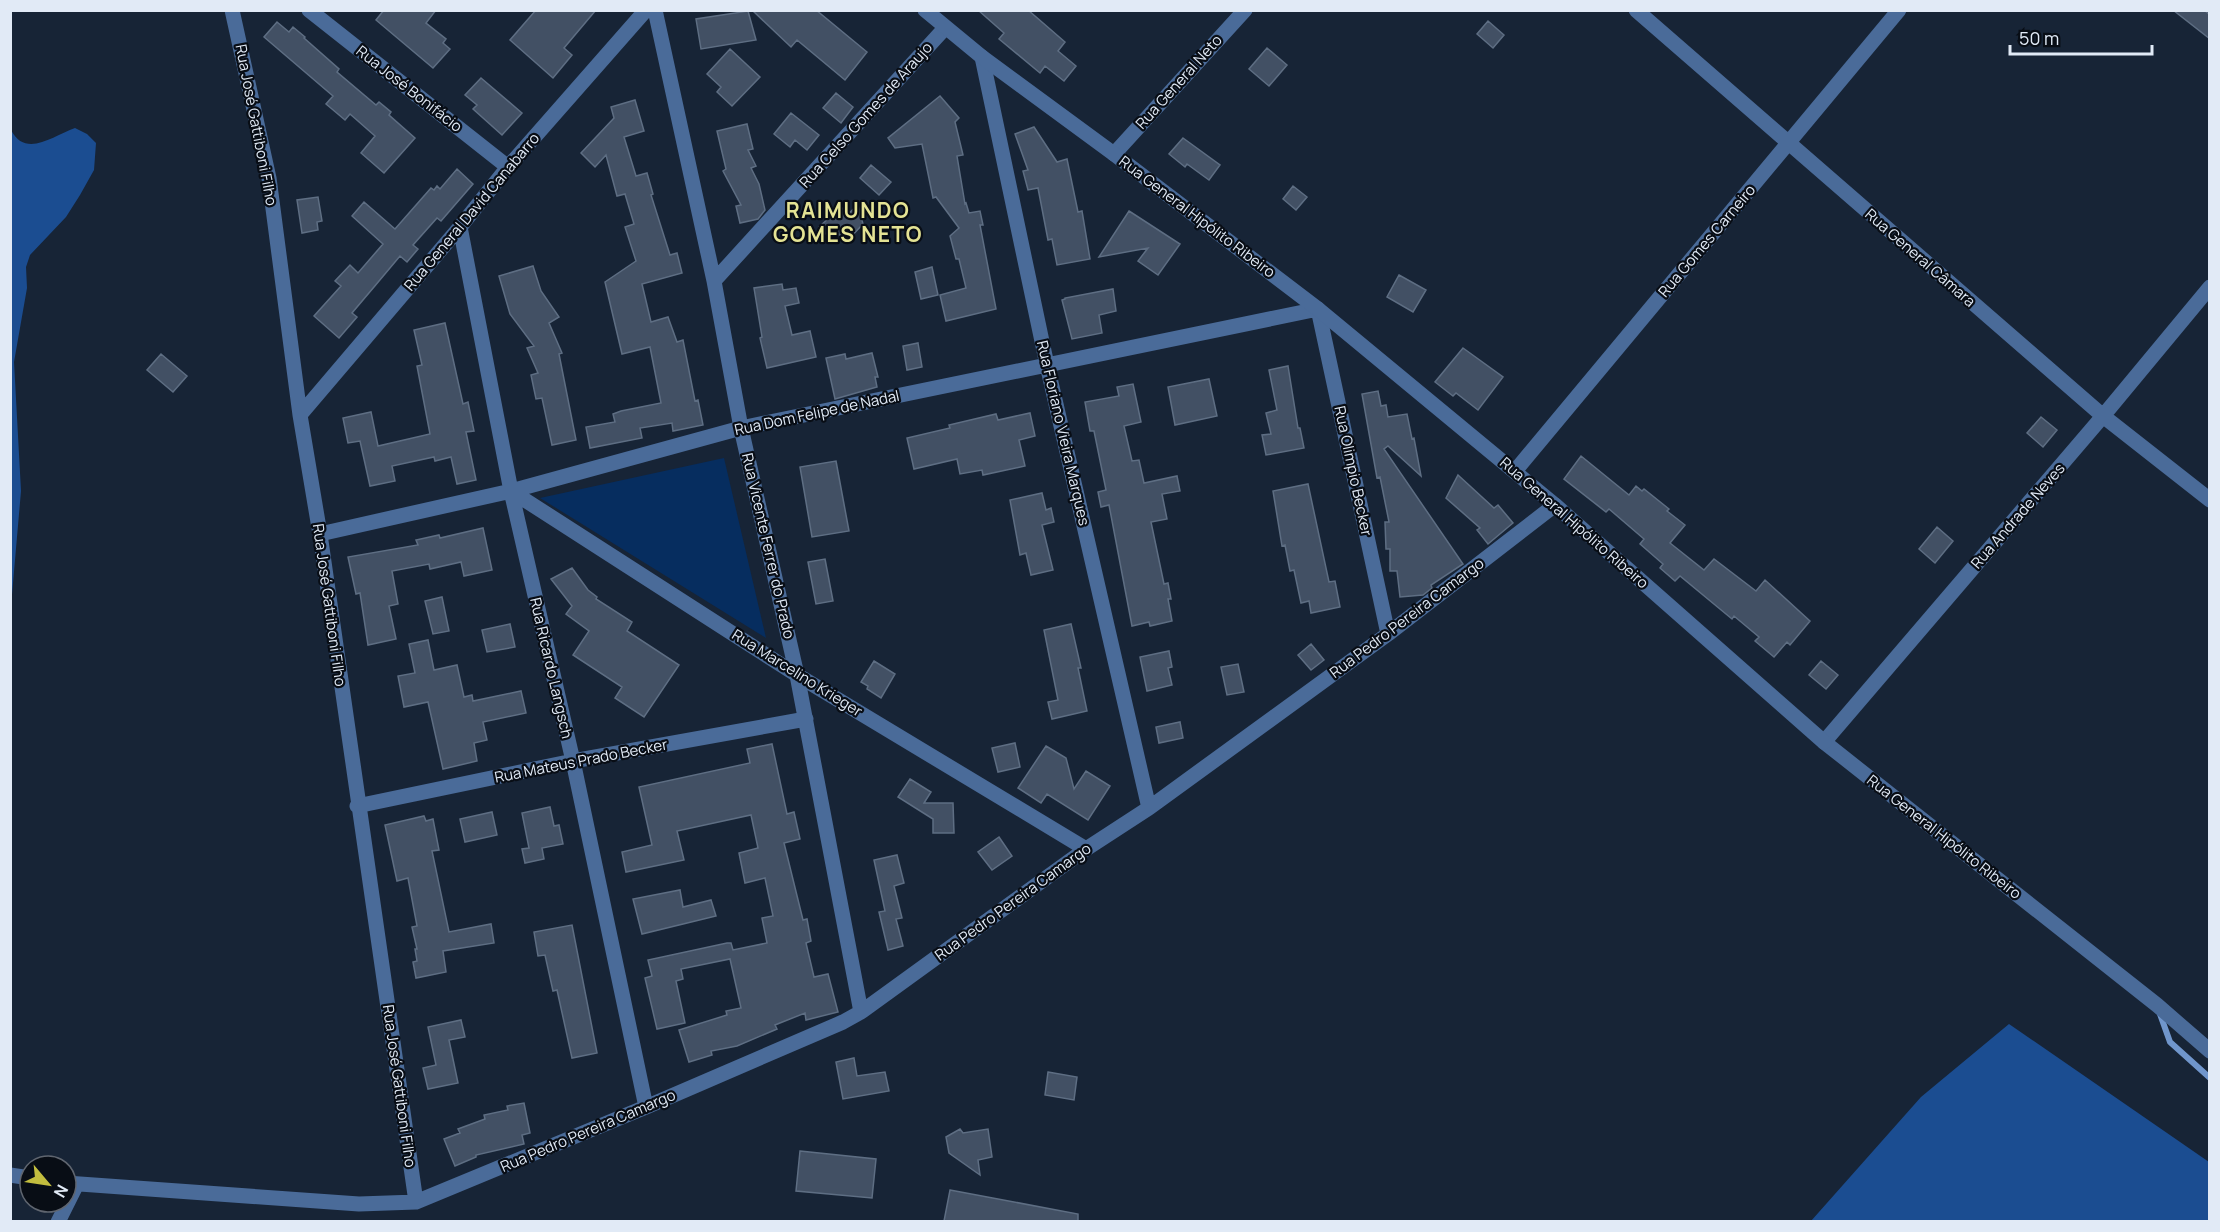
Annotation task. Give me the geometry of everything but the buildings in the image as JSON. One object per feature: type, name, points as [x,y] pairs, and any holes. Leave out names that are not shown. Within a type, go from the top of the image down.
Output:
[{"type":"street","name":"Rua José Gattiboni Filho","points":[[232,10],[269,178],[300,415],[320,534],[357,806],[416,1202]]},
{"type":"street","name":"Rua José Bonifácio","points":[[309,10],[508,168]]},
{"type":"street","name":"Rua General David Canabarro","points":[[300,415],[508,168],[646,10]]},
{"type":"street","name":"Rua Vicente Ferrer do Prado","points":[[655,10],[714,281],[741,428],[797,675],[861,1012]]},
{"type":"street","name":"Rua General Hipólito Ribeiro","points":[[925,10],[982,57],[1318,309],[1555,505],[1824,742],[2157,1005],[2210,1051]]},
{"type":"street","name":"Rua General Neto","points":[[1114,154],[1245,10]]},
{"type":"street","name":"Rua General Câmara","points":[[1635,10],[2103,416],[2210,500]]},
{"type":"street","name":"Rua Gomes Carneiro","points":[[1515,471],[1899,10]]},
{"type":"street","name":"Rua Celso Gomes de Araujo","points":[[714,281],[945,28]]},
{"type":"street","name":"Rua Floriano Vieira Marques","points":[[982,57],[1047,365],[1149,808]]},
{"type":"street","name":"Rua Ricardo Langsch","points":[[460,227],[511,491],[573,761],[646,1107]]},
{"type":"street","name":"Rua Andrade Neves","points":[[1824,742],[2103,416],[2210,287]]},
{"type":"street","name":"Rua Dom Felipe de Nadal","points":[[320,534],[511,491],[741,428],[1318,309]]},
{"type":"street","name":"Rua Olimpio Becker","points":[[1318,309],[1388,634]]},
{"type":"street","name":"Rua Marcelino Krieger","points":[[511,491],[797,675],[1086,849]]},
{"type":"street","name":"Rua Pedro Pereira Camargo","points":[[416,1202],[646,1107],[861,1012],[1086,849],[1149,808],[1388,634],[1555,505]]},
{"type":"street","name":"Rua Mateus Prado Becker","points":[[357,806],[573,761],[806,719]]},
{"type":"street","points":[[78,1184],[359,1204],[416,1202]]},
{"type":"shaded area","points":[[75,128],[87,134],[96,143],[94,170],[66,217],[30,255],[26,267],[27,288],[14,362],[21,491],[11,606],[11,130],[17,139],[32,144],[41,143]]},
{"type":"shaded area","points":[[724,458],[766,638],[540,498]]},
{"type":"shaded area","points":[[2009,1024],[2209,1162],[2209,1221],[1811,1221],[1921,1097]]},
{"type":"waterway","points":[[2160,1014],[2170,1042],[2210,1078]]},
{"type":"district","name":"RAIMUNDO GOMES NETO","points":[[848,223]]}]
